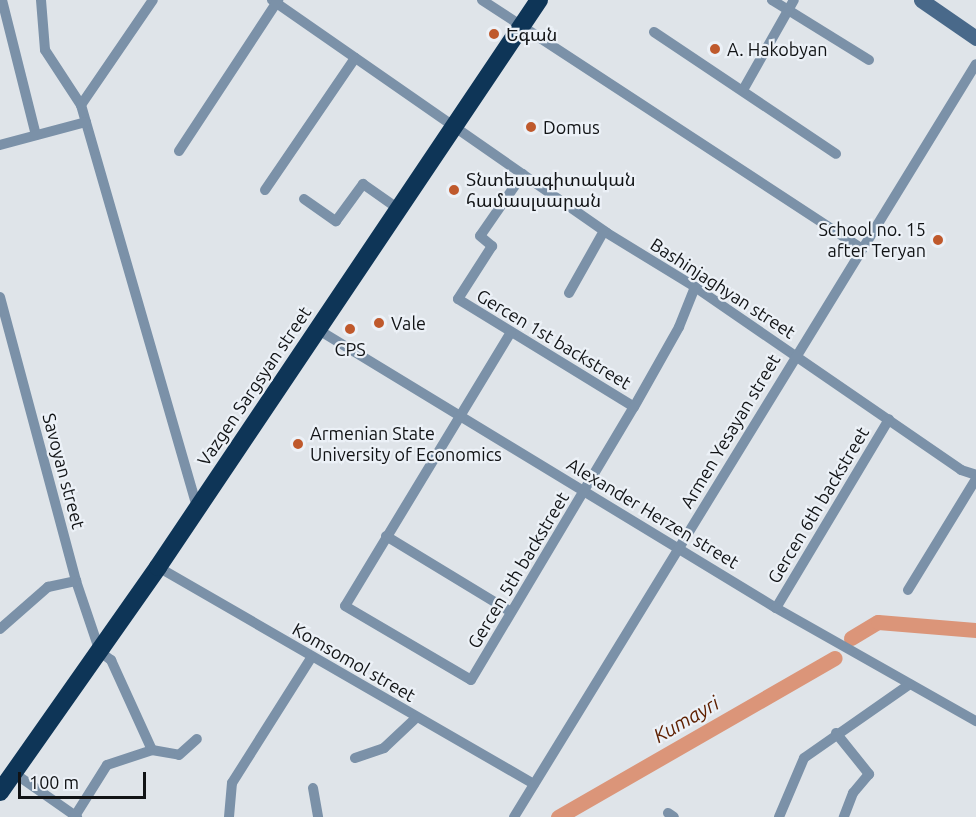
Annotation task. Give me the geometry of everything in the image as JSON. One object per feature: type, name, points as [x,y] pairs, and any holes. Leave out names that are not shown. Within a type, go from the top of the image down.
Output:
[{"type":"highway","name":"Vazgen Sargsyan street","points":[[0,792],[158,567],[397,208],[539,0]]},
{"type":"street","points":[[2,0],[36,135]]},
{"type":"street","points":[[41,0],[45,50],[81,105],[197,508]]},
{"type":"street","points":[[81,105],[153,0]]},
{"type":"street","points":[[482,0],[861,249]]},
{"type":"street","points":[[772,0],[791,5],[869,60]]},
{"type":"street","points":[[921,0],[976,38]]},
{"type":"street","points":[[179,151],[276,1]]},
{"type":"street","name":"Bashinjaghyan street","points":[[276,1],[604,231],[695,287],[889,418],[961,470],[976,477]]},
{"type":"street","points":[[743,90],[791,5]]},
{"type":"street","points":[[654,32],[836,154]]},
{"type":"street","points":[[265,190],[355,57]]},
{"type":"street","name":"Armen Yesayan street","points":[[514,817],[795,355],[976,64]]},
{"type":"street","points":[[0,145],[86,122]]},
{"type":"street","name":"Gercen 1st backstreet","points":[[523,174],[480,236],[492,246],[458,299],[634,407]]},
{"type":"street","points":[[304,199],[336,221],[363,184],[397,208]]},
{"type":"street","points":[[569,293],[604,231]]},
{"type":"street","name":"Gercen 5th backstreet","points":[[386,536],[345,606],[471,680],[634,407],[679,327],[695,287]]},
{"type":"street","name":"Savoyan street","points":[[0,297],[76,581],[100,652],[111,660],[152,750]]},
{"type":"street","name":"Alexander Herzen street","points":[[316,329],[679,546],[776,608],[976,721]]},
{"type":"street","points":[[511,332],[386,536],[511,612]]},
{"type":"street","name":"Gercen 6th backstreet","points":[[776,608],[889,418]]},
{"type":"street","points":[[908,590],[976,477]]},
{"type":"street","name":"Komsomol street","points":[[158,567],[312,658],[534,784]]},
{"type":"street","points":[[0,629],[48,587],[76,581]]},
{"type":"street","points":[[229,817],[232,783],[312,658]]},
{"type":"street","points":[[779,817],[804,758],[836,733],[910,684]]},
{"type":"street","points":[[355,758],[384,748],[417,717]]},
{"type":"street","points":[[836,733],[869,774],[853,793],[844,817]]},
{"type":"street","points":[[14,773],[76,816],[107,765],[152,750],[179,755],[197,739]]},
{"type":"street","points":[[313,788],[318,817]]},
{"type":"waterway","name":"Kumayri","points":[[851,638],[878,622],[976,630]]},
{"type":"waterway","name":"Kumayri","points":[[558,817],[835,658]]},
{"type":"place","name":"Եգան","points":[[494,34]]},
{"type":"place","name":"A. Hakobyan","points":[[715,49]]},
{"type":"place","name":"Domus","points":[[531,127]]},
{"type":"place","name":"Տնտեսագիտական համասլսարան","points":[[454,190]]},
{"type":"place","name":"School no. 15 after Teryan","points":[[938,240]]},
{"type":"place","name":"Vale","points":[[379,323]]},
{"type":"place","name":"CPS","points":[[350,329]]},
{"type":"place","name":"Armenian State University of Economics","points":[[298,444]]}]
